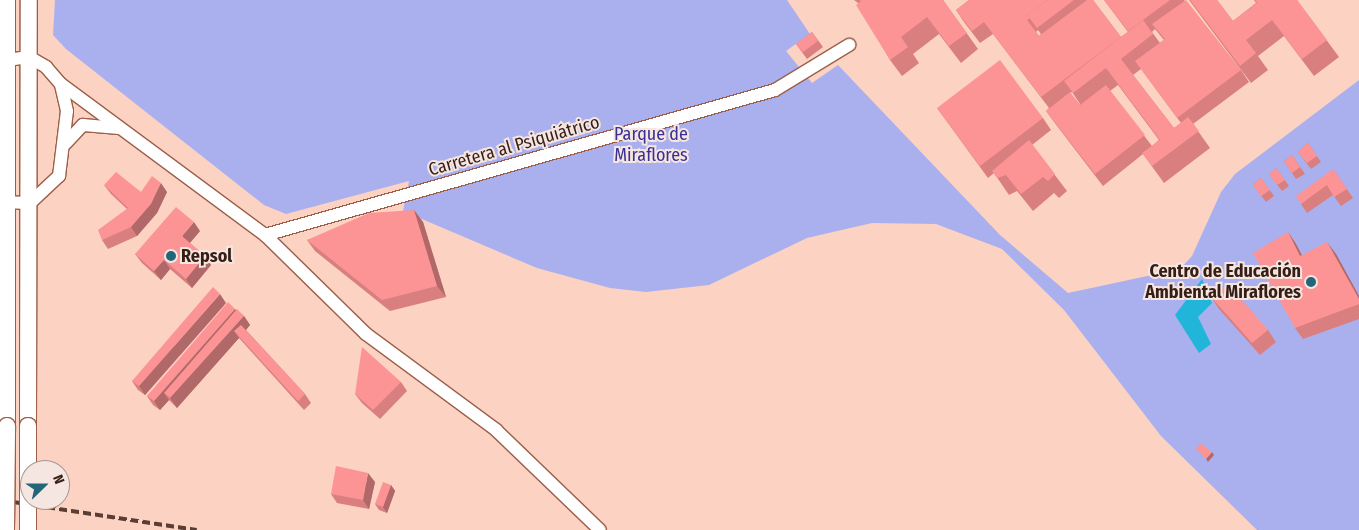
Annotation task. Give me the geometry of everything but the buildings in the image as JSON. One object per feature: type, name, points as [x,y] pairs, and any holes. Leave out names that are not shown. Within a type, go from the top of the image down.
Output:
[{"type":"main road","points":[[6,0],[3,59],[7,426],[6,530]]},
{"type":"main road","points":[[28,530],[29,0]]},
{"type":"street","name":"Carretera al Psiquiátrico","points":[[265,234],[776,90],[849,45]]},
{"type":"street","points":[[3,59],[29,57],[61,84],[134,133],[265,234],[366,334],[496,430],[600,530]]},
{"type":"street","points":[[4,203],[30,203],[59,176],[66,143],[68,111],[61,84]]},
{"type":"street","points":[[66,143],[76,130],[93,122],[134,133]]},
{"type":"green space","name":"Parque de Miraflores","points":[[55,0],[787,0],[810,34],[786,51],[812,83],[838,65],[1000,235],[1068,293],[1180,269],[1192,256],[1221,192],[1235,174],[1359,80],[1359,530],[1257,530],[1161,436],[1064,310],[1002,249],[936,224],[872,223],[807,238],[709,285],[646,292],[610,288],[537,268],[403,211],[409,181],[286,214],[264,205],[66,49],[53,35]]},
{"type":"shaded area","points":[[1202,279],[1212,303],[1198,317],[1211,344],[1199,353],[1175,315]]},
{"type":"railway","points":[[0,500],[197,530]]},
{"type":"place","name":"Repsol","points":[[171,256]]},
{"type":"place","name":"Centro de Educación Ambiental Miraflores","points":[[1311,282]]}]
